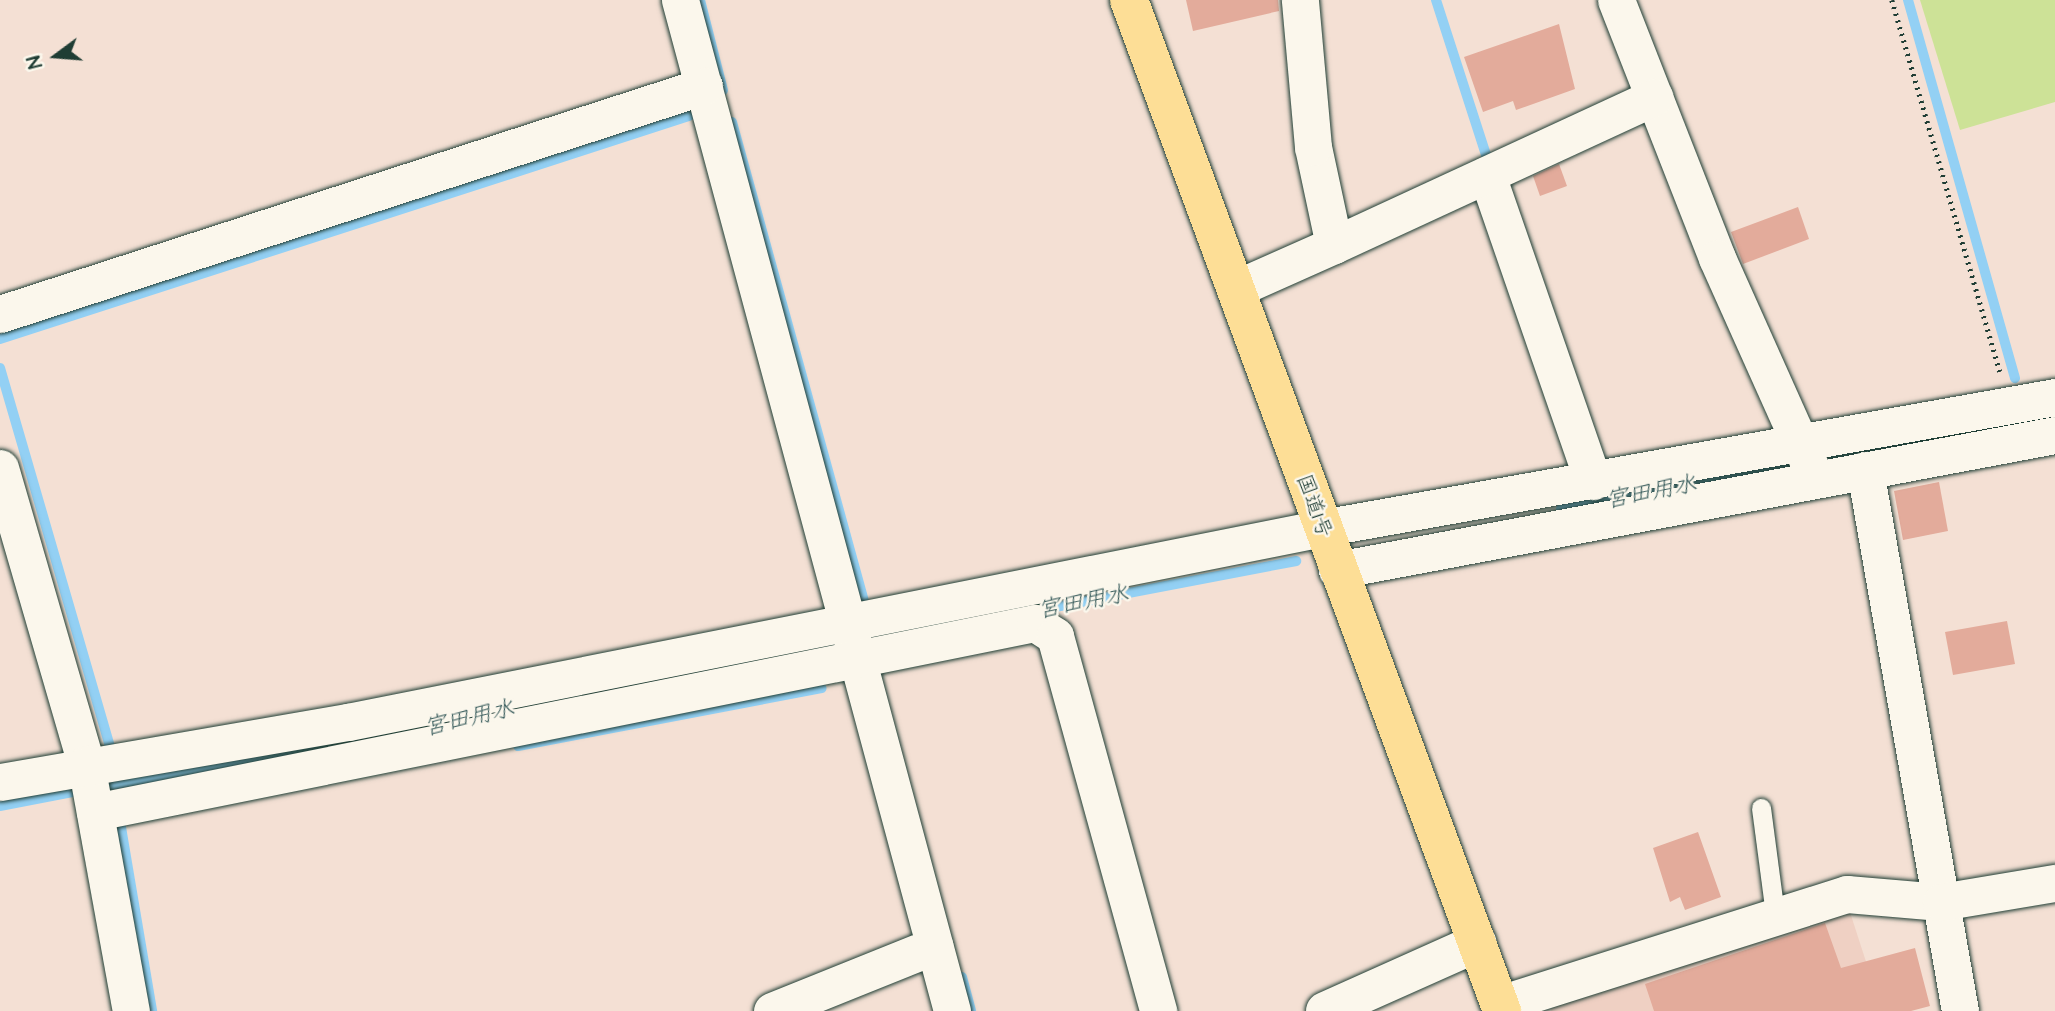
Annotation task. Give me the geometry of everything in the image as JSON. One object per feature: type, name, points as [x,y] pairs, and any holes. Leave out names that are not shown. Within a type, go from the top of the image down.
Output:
[{"type":"highway","name":"国道1号","points":[[1129,0],[1337,570],[1501,1008]]},
{"type":"street","points":[[680,0],[855,662],[952,1011]]},
{"type":"street","points":[[1300,0],[1313,147],[1334,245]]},
{"type":"street","points":[[1616,0],[1654,97],[1816,479]]},
{"type":"street","points":[[0,314],[704,86]]},
{"type":"street","points":[[1235,289],[1654,97]]},
{"type":"street","points":[[1487,175],[1593,481]]},
{"type":"street","points":[[0,782],[86,764],[348,722],[1322,528],[1801,445],[2055,397]]},
{"type":"street","points":[[1337,570],[2055,435]]},
{"type":"street","points":[[0,468],[86,764],[131,1011]]},
{"type":"street","points":[[1865,470],[1960,1011]]},
{"type":"street","points":[[95,812],[855,662],[1035,623],[1055,636],[1158,1011]]},
{"type":"street","points":[[1501,1008],[1775,915],[1847,894],[1941,902],[2055,883]]},
{"type":"street","points":[[1325,1011],[1477,943]]},
{"type":"street","points":[[772,1011],[934,946]]},
{"type":"lane","points":[[1761,808],[1775,915]]},
{"type":"path","points":[[1892,0],[2010,406]]},
{"type":"shaded area","points":[[1848,906],[1882,1011],[1551,1011],[1552,1004]]},
{"type":"green space","points":[[1920,0],[2055,0],[2055,102],[1960,130]]},
{"type":"building","points":[[1186,0],[1278,0],[1279,11],[1193,31]]},
{"type":"building","points":[[1559,24],[1575,89],[1516,110],[1513,101],[1483,112],[1464,57]]},
{"type":"building","points":[[1559,164],[1567,186],[1540,196],[1533,176]]},
{"type":"building","points":[[1798,207],[1809,239],[1743,264],[1731,232]]},
{"type":"building","points":[[1939,482],[1948,531],[1903,540],[1894,491]]},
{"type":"building","points":[[2007,621],[2015,664],[1953,675],[1945,632]]},
{"type":"building","points":[[1698,832],[1721,897],[1685,910],[1680,897],[1670,902],[1653,848]]},
{"type":"building","points":[[1825,923],[1841,968],[1915,948],[1930,1006],[1911,1011],[1654,1011],[1645,984]]},
{"type":"waterway","points":[[700,0],[723,90]]},
{"type":"waterway","points":[[1436,0],[1486,155]]},
{"type":"waterway","points":[[1908,0],[2015,378]]},
{"type":"waterway","points":[[0,339],[689,116]]},
{"type":"waterway","points":[[732,122],[863,599]]},
{"type":"waterway","points":[[0,368],[110,747]]},
{"type":"waterway","name":"宮田用水","points":[[1834,457],[2055,416]]},
{"type":"waterway","name":"宮田用水","points":[[1561,509],[1792,465]]},
{"type":"waterway","name":"宮田用水","points":[[1034,611],[1296,561]]},
{"type":"waterway","name":"宮田用水","points":[[689,673],[745,663]]},
{"type":"waterway","points":[[518,746],[822,688]]},
{"type":"waterway","name":"宮田用水","points":[[462,720],[539,702]]},
{"type":"waterway","name":"宮田用水","points":[[105,786],[330,746]]},
{"type":"waterway","name":"宮田用水","points":[[0,806],[78,791]]},
{"type":"waterway","points":[[121,827],[152,1011]]},
{"type":"waterway","points":[[962,977],[971,1011]]}]
